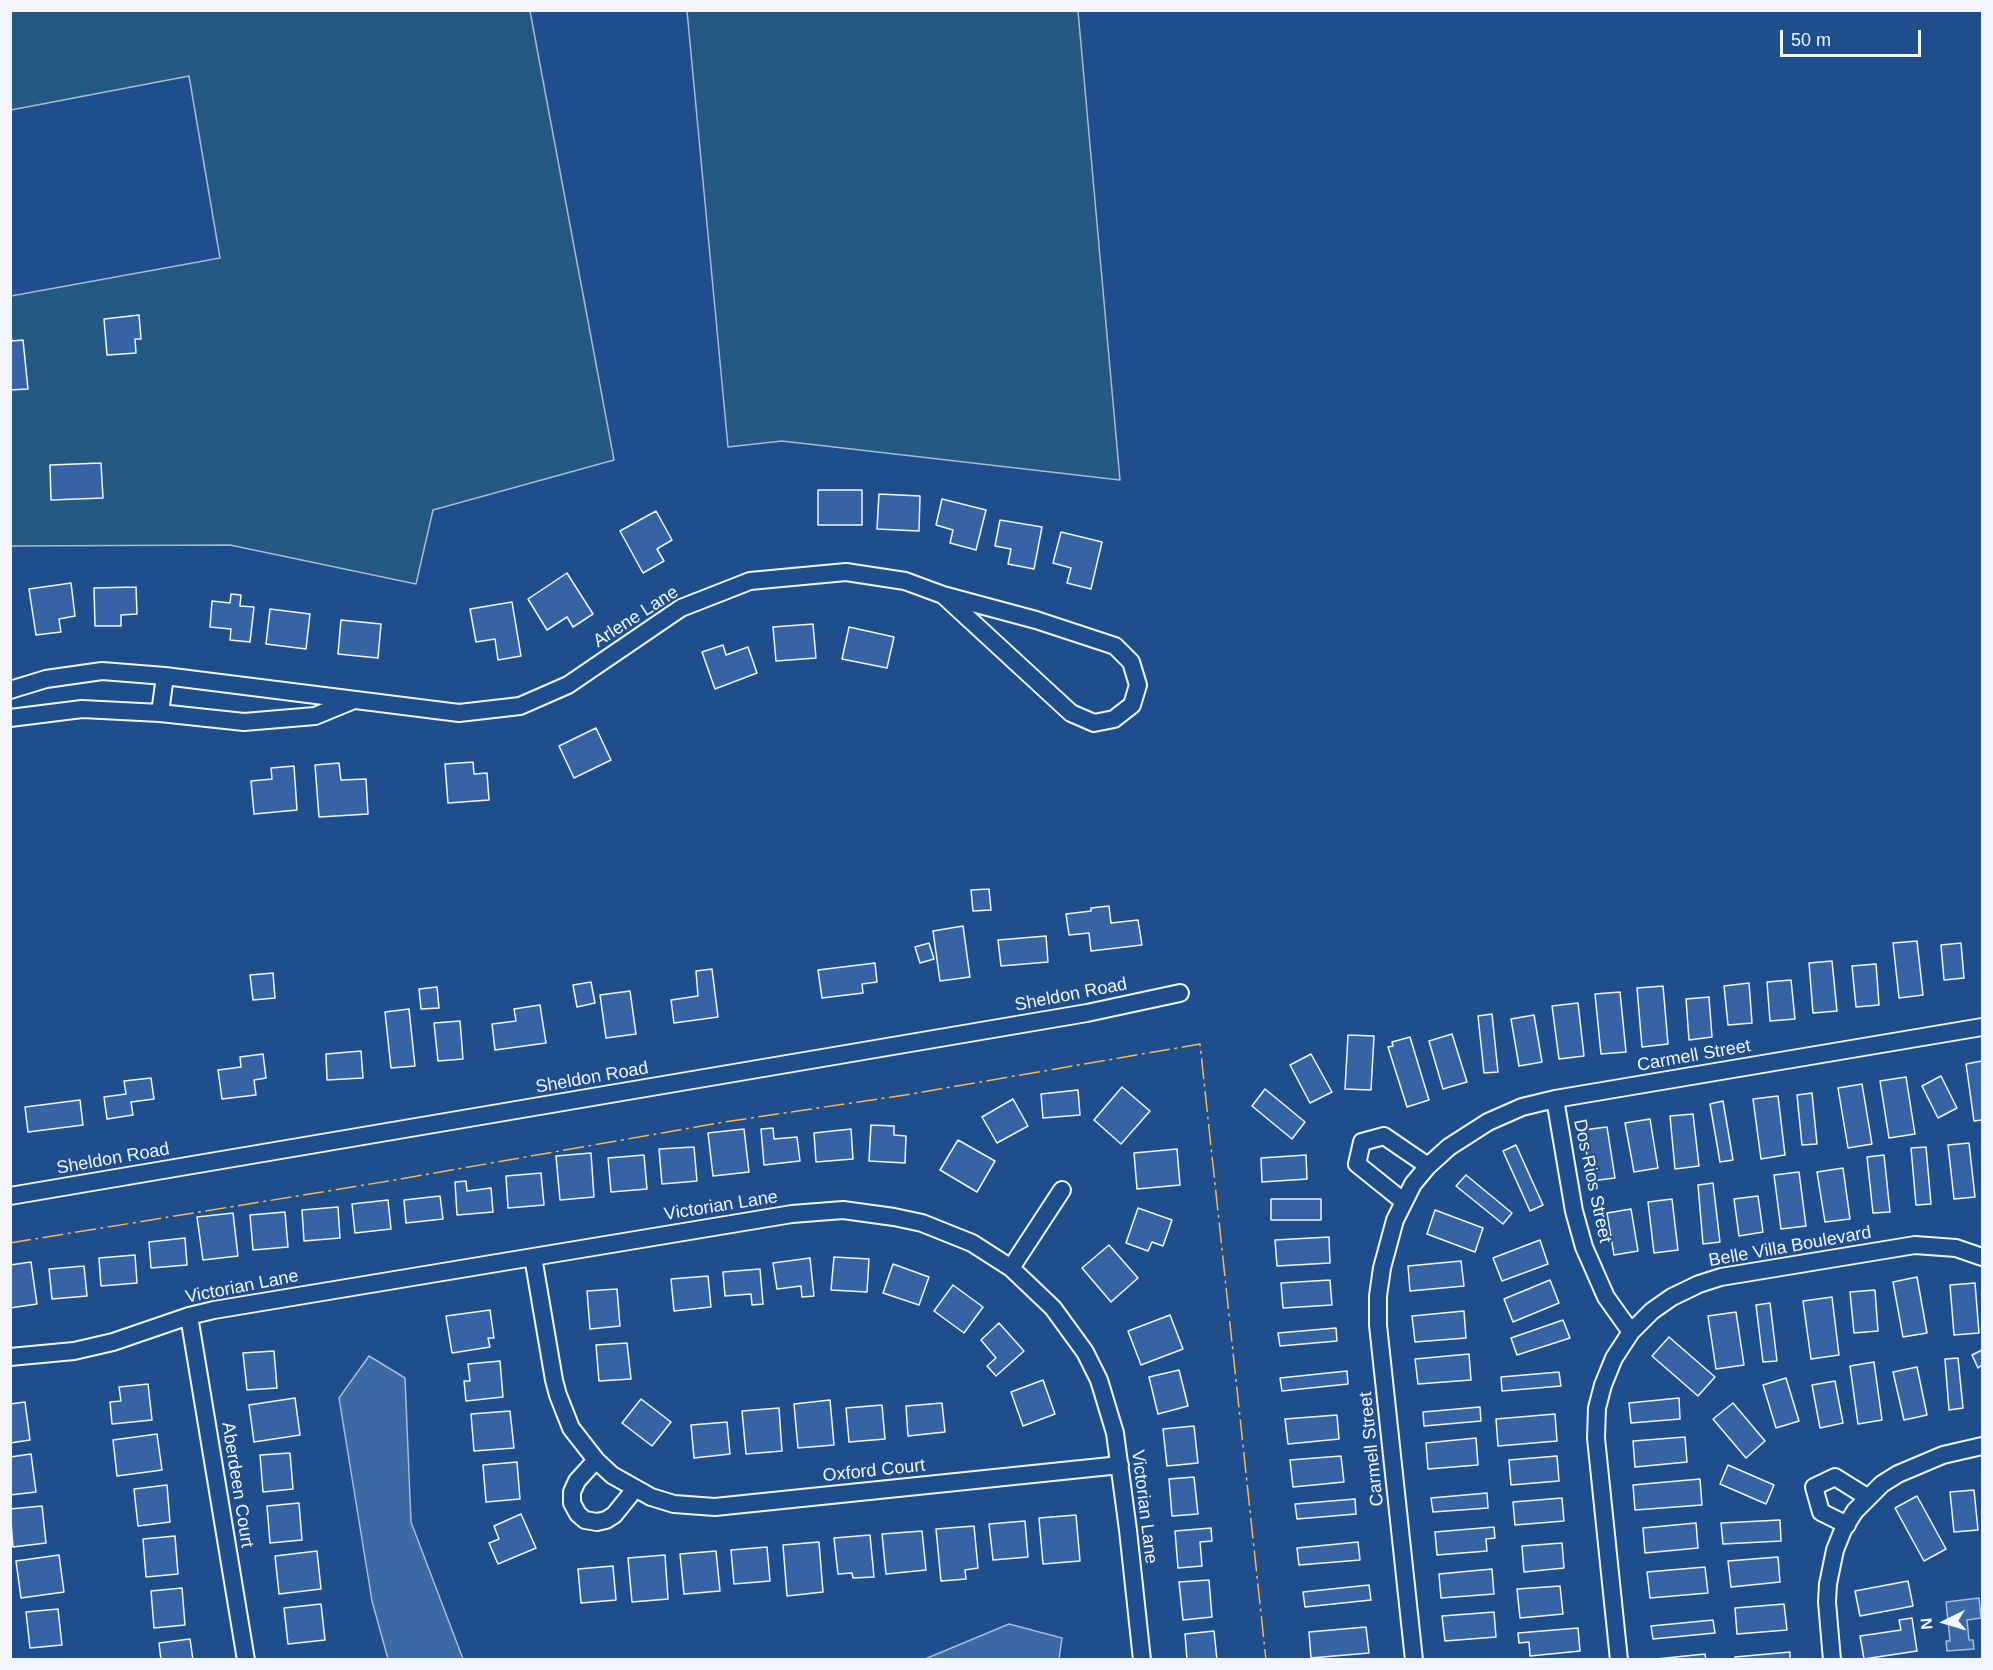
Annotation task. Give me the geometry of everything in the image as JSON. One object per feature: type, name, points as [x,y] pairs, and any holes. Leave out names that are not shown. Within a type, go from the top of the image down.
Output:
[{"type":"street","name":"Arlene Lane","points":[[10,690],[45,679],[102,671],[165,676],[459,713],[520,706],[568,685],[681,608],[750,581],[846,572],[905,581],[943,595],[1036,620],[1115,646],[1131,662],[1138,685],[1132,705],[1114,719],[1094,723],[1071,713],[943,595]]},
{"type":"street","points":[[160,713],[165,676]]},
{"type":"street","points":[[10,718],[82,709],[160,713],[244,722],[315,716],[354,699]]},
{"type":"street","name":"Sheldon Road","points":[[10,1196],[1063,1017],[1180,993]]},
{"type":"street","name":"Carmell Street","points":[[1414,1659],[1378,1325],[1378,1296],[1382,1268],[1395,1220],[1403,1201],[1428,1166],[1449,1147],[1488,1122],[1522,1107],[1555,1099],[1983,1027]]},
{"type":"street","name":"Dos Rios Street","points":[[1555,1099],[1574,1210],[1584,1247],[1606,1297],[1631,1332]]},
{"type":"street","points":[[1403,1201],[1357,1164],[1362,1142],[1384,1136],[1428,1166]]},
{"type":"street","points":[[1011,1269],[1062,1190]]},
{"type":"street","name":"Victorian Lane","points":[[10,1358],[74,1351],[113,1342],[189,1316],[214,1310],[792,1214],[843,1210],[894,1217],[936,1227],[972,1243],[1011,1269],[1053,1308],[1085,1352],[1107,1402],[1115,1433],[1142,1659]]},
{"type":"street","name":"Belle Villa Boulevard","points":[[1619,1659],[1596,1438],[1597,1408],[1614,1358],[1631,1332],[1652,1311],[1672,1297],[1698,1284],[1721,1277],[1915,1245],[1956,1248],[1983,1257]]},
{"type":"street","name":"Oxford Court","points":[[533,1257],[558,1395],[572,1428],[596,1460],[612,1475],[651,1497],[674,1503],[715,1507],[1120,1465]]},
{"type":"street","name":"Aberdeen Court","points":[[189,1316],[246,1659]]},
{"type":"street","points":[[1832,1659],[1827,1602],[1828,1584],[1835,1550],[1855,1511],[1882,1484],[1917,1464],[1942,1455],[1983,1446]]},
{"type":"street","points":[[596,1460],[577,1480],[572,1492],[572,1503],[578,1514],[585,1520],[597,1522],[606,1520],[614,1515],[635,1489]]},
{"type":"street","points":[[1847,1525],[1821,1512],[1814,1487],[1835,1477],[1867,1497]]},
{"type":"shaded area","points":[[11,11],[530,11],[614,460],[433,510],[416,584],[230,545],[11,546],[11,296],[220,258],[189,76],[11,110]]},
{"type":"shaded area","points":[[687,11],[1078,11],[1120,480],[782,441],[728,447]]},
{"type":"shaded area","points":[[369,1356],[405,1378],[411,1522],[463,1659],[388,1659],[372,1601],[339,1398]]},
{"type":"shaded area","points":[[1979,1598],[1981,1618],[1967,1620],[1969,1640],[1973,1640],[1974,1649],[1947,1651],[1946,1641],[1950,1641],[1946,1602]]},
{"type":"shaded area","points":[[1009,1624],[1062,1638],[1059,1659],[925,1659]]},
{"type":"building","points":[[139,315],[141,339],[135,339],[136,353],[107,355],[104,319]]},
{"type":"building","points":[[10,331],[12,341],[23,340],[28,389],[10,390]]},
{"type":"building","points":[[101,463],[103,498],[51,500],[50,465]]},
{"type":"building","points":[[818,490],[862,490],[862,525],[818,525]]},
{"type":"building","points":[[879,494],[920,496],[919,531],[877,529]]},
{"type":"building","points":[[942,499],[986,510],[976,550],[950,543],[953,530],[936,525]]},
{"type":"building","points":[[656,511],[672,540],[657,549],[664,561],[643,573],[620,531]]},
{"type":"building","points":[[1000,520],[1042,527],[1034,569],[1008,564],[1011,549],[995,546]]},
{"type":"building","points":[[1061,532],[1102,542],[1091,589],[1067,583],[1071,568],[1053,563]]},
{"type":"building","points":[[567,573],[593,614],[573,627],[567,617],[547,630],[528,599]]},
{"type":"building","points":[[71,583],[75,616],[59,619],[61,632],[36,635],[29,589]]},
{"type":"building","points":[[136,587],[137,614],[121,615],[121,626],[95,626],[94,588]]},
{"type":"building","points":[[231,594],[241,595],[240,606],[254,607],[250,642],[230,640],[231,629],[210,627],[212,601],[230,603]]},
{"type":"building","points":[[512,602],[521,656],[498,660],[495,639],[476,642],[470,609]]},
{"type":"building","points":[[270,609],[310,614],[306,649],[266,644]]},
{"type":"building","points":[[341,620],[381,624],[378,658],[338,654]]},
{"type":"building","points":[[813,624],[816,658],[776,661],[773,627]]},
{"type":"building","points":[[849,627],[894,637],[887,668],[842,659]]},
{"type":"building","points":[[723,645],[726,655],[748,647],[757,673],[715,689],[702,652]]},
{"type":"building","points":[[596,728],[611,760],[574,778],[559,746]]},
{"type":"building","points":[[473,762],[474,774],[487,773],[489,800],[448,803],[445,764]]},
{"type":"building","points":[[339,763],[341,780],[366,779],[368,814],[319,817],[315,765]]},
{"type":"building","points":[[294,766],[297,810],[254,814],[251,781],[272,779],[271,768]]},
{"type":"building","points":[[989,889],[991,910],[973,911],[971,890]]},
{"type":"building","points":[[1109,906],[1111,923],[1138,920],[1142,945],[1091,951],[1089,933],[1069,935],[1066,914]]},
{"type":"building","points":[[963,926],[970,977],[940,981],[933,931]]},
{"type":"building","points":[[1046,936],[1048,962],[1001,966],[998,940]]},
{"type":"building","points":[[1917,941],[1923,995],[1899,998],[1893,943]]},
{"type":"building","points":[[929,943],[934,959],[920,963],[915,947]]},
{"type":"building","points":[[1961,943],[1964,978],[1944,980],[1941,945]]},
{"type":"building","points":[[1832,961],[1837,1011],[1813,1013],[1809,963]]},
{"type":"building","points":[[875,963],[877,982],[862,984],[863,993],[822,998],[818,970]]},
{"type":"building","points":[[1876,964],[1879,1005],[1856,1007],[1852,966]]},
{"type":"building","points":[[712,969],[718,1017],[674,1023],[671,1000],[698,996],[696,971]]},
{"type":"building","points":[[273,973],[275,998],[253,1000],[250,975]]},
{"type":"building","points":[[1791,980],[1795,1019],[1770,1021],[1767,982]]},
{"type":"building","points":[[591,982],[595,1003],[577,1007],[573,985]]},
{"type":"building","points":[[1749,983],[1752,1023],[1728,1025],[1724,986]]},
{"type":"building","points":[[1663,986],[1668,1044],[1642,1047],[1637,988]]},
{"type":"building","points":[[437,987],[439,1008],[421,1009],[419,989]]},
{"type":"building","points":[[630,991],[636,1034],[606,1038],[600,995]]},
{"type":"building","points":[[1620,992],[1626,1052],[1601,1054],[1595,994]]},
{"type":"building","points":[[1709,997],[1712,1037],[1689,1040],[1686,999]]},
{"type":"building","points":[[1578,1003],[1584,1056],[1559,1059],[1552,1006]]},
{"type":"building","points":[[540,1005],[546,1043],[495,1050],[492,1024],[516,1021],[514,1009]]},
{"type":"building","points":[[409,1009],[415,1066],[391,1068],[385,1012]]},
{"type":"building","points":[[1492,1014],[1498,1072],[1484,1073],[1478,1016]]},
{"type":"building","points":[[1534,1015],[1542,1062],[1519,1066],[1511,1019]]},
{"type":"building","points":[[460,1021],[463,1059],[438,1061],[434,1023]]},
{"type":"building","points":[[1452,1034],[1467,1082],[1443,1089],[1429,1041]]},
{"type":"building","points":[[1348,1035],[1374,1036],[1371,1090],[1345,1089]]},
{"type":"building","points":[[1410,1037],[1429,1100],[1407,1107],[1388,1047],[1393,1046],[1392,1042]]},
{"type":"building","points":[[361,1051],[363,1078],[327,1080],[326,1054]]},
{"type":"building","points":[[263,1054],[266,1078],[254,1080],[256,1095],[222,1099],[218,1070],[241,1067],[240,1057]]},
{"type":"building","points":[[1311,1054],[1332,1092],[1310,1103],[1290,1065]]},
{"type":"building","points":[[1982,1061],[1982,1120],[1974,1121],[1966,1064]]},
{"type":"building","points":[[1941,1076],[1957,1108],[1938,1118],[1922,1086]]},
{"type":"building","points":[[1906,1077],[1915,1134],[1889,1138],[1880,1081]]},
{"type":"building","points":[[151,1078],[154,1099],[131,1102],[133,1115],[107,1119],[104,1097],[126,1094],[124,1081]]},
{"type":"building","points":[[1862,1084],[1872,1144],[1848,1148],[1838,1088]]},
{"type":"building","points":[[1122,1087],[1150,1111],[1121,1144],[1094,1120]]},
{"type":"building","points":[[1265,1089],[1305,1122],[1292,1139],[1252,1106]]},
{"type":"building","points":[[1078,1090],[1080,1115],[1043,1118],[1041,1094]]},
{"type":"building","points":[[1812,1093],[1817,1144],[1802,1145],[1797,1095]]},
{"type":"building","points":[[1778,1096],[1785,1155],[1761,1159],[1753,1099]]},
{"type":"building","points":[[1013,1099],[1028,1126],[997,1143],[982,1117]]},
{"type":"building","points":[[80,1100],[83,1125],[28,1132],[25,1107]]},
{"type":"building","points":[[1723,1101],[1733,1160],[1720,1162],[1710,1104]]},
{"type":"building","points":[[1693,1114],[1699,1166],[1675,1169],[1670,1116]]},
{"type":"building","points":[[1650,1119],[1658,1168],[1634,1172],[1625,1123]]},
{"type":"building","points":[[871,1125],[894,1126],[894,1135],[906,1136],[905,1163],[869,1161]]},
{"type":"building","points":[[1607,1127],[1615,1178],[1591,1181],[1583,1130]]},
{"type":"building","points":[[773,1128],[774,1139],[797,1137],[800,1161],[764,1165],[761,1129]]},
{"type":"building","points":[[744,1129],[749,1172],[713,1176],[708,1133]]},
{"type":"building","points":[[851,1129],[853,1159],[816,1162],[814,1133]]},
{"type":"building","points":[[958,1140],[995,1161],[977,1192],[940,1170]]},
{"type":"building","points":[[1969,1143],[1975,1197],[1954,1199],[1948,1145]]},
{"type":"building","points":[[1516,1145],[1543,1205],[1530,1211],[1503,1151]]},
{"type":"building","points":[[694,1147],[697,1181],[662,1184],[659,1149]]},
{"type":"building","points":[[1926,1147],[1931,1204],[1916,1205],[1911,1148]]},
{"type":"building","points":[[1177,1149],[1180,1185],[1137,1189],[1134,1153]]},
{"type":"building","points":[[591,1153],[594,1197],[560,1200],[556,1156]]},
{"type":"building","points":[[644,1155],[647,1189],[611,1192],[608,1158]]},
{"type":"building","points":[[1306,1155],[1307,1179],[1262,1182],[1261,1158]]},
{"type":"building","points":[[1884,1155],[1890,1212],[1873,1213],[1867,1157]]},
{"type":"building","points":[[1843,1168],[1850,1219],[1825,1222],[1817,1172]]},
{"type":"building","points":[[1799,1172],[1806,1226],[1781,1229],[1774,1175]]},
{"type":"building","points":[[541,1173],[544,1205],[508,1208],[506,1176]]},
{"type":"building","points":[[1466,1175],[1512,1213],[1503,1224],[1456,1186]]},
{"type":"building","points":[[466,1181],[467,1191],[491,1188],[493,1212],[457,1215],[455,1182]]},
{"type":"building","points":[[1713,1183],[1720,1242],[1703,1244],[1698,1185]]},
{"type":"building","points":[[440,1196],[443,1219],[406,1223],[404,1200]]},
{"type":"building","points":[[1758,1196],[1763,1232],[1739,1236],[1734,1199]]},
{"type":"building","points":[[1271,1199],[1321,1199],[1321,1220],[1271,1220]]},
{"type":"building","points":[[1672,1199],[1678,1250],[1654,1253],[1648,1202]]},
{"type":"building","points":[[388,1200],[391,1229],[355,1233],[352,1204]]},
{"type":"building","points":[[338,1207],[340,1238],[304,1241],[302,1210]]},
{"type":"building","points":[[1138,1208],[1172,1220],[1163,1246],[1152,1242],[1148,1251],[1126,1243]]},
{"type":"building","points":[[1631,1209],[1638,1251],[1614,1255],[1607,1213]]},
{"type":"building","points":[[1435,1210],[1483,1228],[1475,1252],[1427,1234]]},
{"type":"building","points":[[285,1212],[288,1247],[253,1250],[250,1215]]},
{"type":"building","points":[[233,1213],[238,1256],[203,1260],[197,1217]]},
{"type":"building","points":[[1329,1237],[1330,1263],[1277,1266],[1275,1240]]},
{"type":"building","points":[[185,1238],[187,1265],[151,1268],[149,1242]]},
{"type":"building","points":[[1540,1240],[1548,1264],[1502,1281],[1493,1258]]},
{"type":"building","points":[[1109,1245],[1138,1278],[1111,1302],[1082,1268]]},
{"type":"building","points":[[135,1255],[137,1283],[101,1286],[99,1258]]},
{"type":"building","points":[[834,1257],[869,1259],[867,1292],[831,1290]]},
{"type":"building","points":[[810,1258],[814,1296],[802,1297],[801,1286],[777,1289],[773,1263]]},
{"type":"building","points":[[1461,1261],[1464,1286],[1410,1291],[1408,1266]]},
{"type":"building","points":[[31,1262],[37,1304],[10,1308],[10,1265]]},
{"type":"building","points":[[893,1264],[929,1277],[919,1305],[883,1293]]},
{"type":"building","points":[[84,1266],[87,1296],[52,1299],[49,1269]]},
{"type":"building","points":[[760,1269],[763,1304],[752,1305],[751,1294],[725,1296],[723,1272]]},
{"type":"building","points":[[708,1276],[711,1307],[674,1311],[671,1279]]},
{"type":"building","points":[[1917,1277],[1927,1333],[1903,1337],[1893,1282]]},
{"type":"building","points":[[1330,1280],[1332,1305],[1283,1308],[1281,1283]]},
{"type":"building","points":[[1550,1280],[1559,1303],[1513,1322],[1504,1299]]},
{"type":"building","points":[[1975,1283],[1979,1333],[1954,1335],[1950,1285]]},
{"type":"building","points":[[953,1285],[983,1307],[964,1333],[934,1311]]},
{"type":"building","points":[[617,1289],[620,1326],[590,1329],[587,1291]]},
{"type":"building","points":[[1875,1290],[1878,1331],[1854,1333],[1850,1292]]},
{"type":"building","points":[[1832,1297],[1839,1355],[1811,1359],[1803,1301]]},
{"type":"building","points":[[1770,1303],[1777,1361],[1763,1362],[1756,1305]]},
{"type":"building","points":[[490,1310],[494,1338],[488,1338],[490,1347],[452,1353],[446,1316]]},
{"type":"building","points":[[1464,1311],[1466,1338],[1415,1342],[1412,1316]]},
{"type":"building","points":[[1736,1312],[1744,1365],[1716,1369],[1708,1316]]},
{"type":"building","points":[[1170,1315],[1183,1349],[1141,1365],[1128,1331]]},
{"type":"building","points":[[1563,1320],[1570,1338],[1517,1355],[1511,1338]]},
{"type":"building","points":[[999,1323],[1024,1351],[996,1376],[987,1366],[996,1358],[981,1340]]},
{"type":"building","points":[[1336,1328],[1337,1341],[1280,1346],[1278,1333]]},
{"type":"building","points":[[1669,1337],[1715,1377],[1698,1396],[1652,1356]]},
{"type":"building","points":[[627,1343],[631,1379],[599,1381],[596,1345]]},
{"type":"building","points":[[1982,1350],[1982,1365],[1978,1368],[1972,1355]]},
{"type":"building","points":[[274,1351],[277,1388],[247,1390],[243,1353]]},
{"type":"building","points":[[1469,1354],[1471,1380],[1418,1384],[1415,1359]]},
{"type":"building","points":[[1958,1358],[1963,1408],[1949,1410],[1945,1359]]},
{"type":"building","points":[[500,1361],[503,1397],[466,1401],[464,1381],[470,1381],[468,1364]]},
{"type":"building","points":[[1874,1362],[1882,1420],[1858,1424],[1850,1366]]},
{"type":"building","points":[[1917,1367],[1927,1415],[1904,1420],[1893,1372]]},
{"type":"building","points":[[1179,1370],[1188,1406],[1158,1414],[1149,1377]]},
{"type":"building","points":[[1347,1371],[1348,1384],[1282,1391],[1280,1378]]},
{"type":"building","points":[[1559,1372],[1561,1386],[1502,1391],[1501,1377]]},
{"type":"building","points":[[1786,1378],[1799,1421],[1776,1428],[1763,1385]]},
{"type":"building","points":[[1043,1380],[1055,1414],[1023,1426],[1011,1392]]},
{"type":"building","points":[[1835,1381],[1843,1423],[1820,1428],[1812,1385]]},
{"type":"building","points":[[148,1384],[152,1420],[112,1424],[110,1402],[121,1401],[119,1387]]},
{"type":"building","points":[[295,1398],[300,1435],[254,1442],[249,1405]]},
{"type":"building","points":[[1679,1398],[1680,1419],[1631,1423],[1629,1403]]},
{"type":"building","points":[[641,1399],[671,1422],[652,1446],[622,1423]]},
{"type":"building","points":[[830,1400],[834,1445],[798,1448],[794,1404]]},
{"type":"building","points":[[25,1402],[30,1440],[10,1443],[10,1404]]},
{"type":"building","points":[[942,1403],[945,1432],[908,1436],[906,1406]]},
{"type":"building","points":[[1733,1403],[1765,1441],[1746,1458],[1713,1419]]},
{"type":"building","points":[[882,1405],[885,1439],[849,1442],[846,1408]]},
{"type":"building","points":[[1480,1407],[1481,1421],[1424,1426],[1423,1412]]},
{"type":"building","points":[[779,1408],[782,1451],[746,1454],[742,1411]]},
{"type":"building","points":[[510,1411],[514,1448],[474,1451],[471,1414]]},
{"type":"building","points":[[1555,1414],[1557,1441],[1498,1446],[1496,1419]]},
{"type":"building","points":[[1337,1415],[1339,1439],[1288,1444],[1285,1419]]},
{"type":"building","points":[[727,1422],[730,1454],[694,1458],[691,1425]]},
{"type":"building","points":[[1194,1426],[1198,1463],[1167,1466],[1163,1429]]},
{"type":"building","points":[[157,1434],[162,1470],[117,1476],[113,1440]]},
{"type":"building","points":[[1685,1437],[1687,1462],[1635,1467],[1633,1441]]},
{"type":"building","points":[[1476,1438],[1478,1465],[1428,1469],[1426,1443]]},
{"type":"building","points":[[290,1453],[293,1489],[263,1492],[260,1455]]},
{"type":"building","points":[[31,1454],[36,1492],[10,1495],[10,1457]]},
{"type":"building","points":[[1341,1456],[1344,1482],[1293,1487],[1290,1460]]},
{"type":"building","points":[[1557,1456],[1559,1481],[1511,1485],[1509,1460]]},
{"type":"building","points":[[517,1462],[520,1499],[486,1502],[483,1465]]},
{"type":"building","points":[[1728,1465],[1774,1485],[1766,1504],[1720,1484]]},
{"type":"building","points":[[1194,1477],[1198,1514],[1172,1516],[1169,1479]]},
{"type":"building","points":[[1700,1479],[1702,1505],[1635,1510],[1633,1485]]},
{"type":"building","points":[[167,1485],[170,1522],[138,1526],[134,1489]]},
{"type":"building","points":[[1974,1490],[1978,1530],[1954,1532],[1950,1492]]},
{"type":"building","points":[[1487,1493],[1488,1508],[1433,1512],[1431,1498]]},
{"type":"building","points":[[1917,1496],[1946,1549],[1924,1561],[1895,1508]]},
{"type":"building","points":[[1562,1498],[1564,1521],[1515,1525],[1513,1502]]},
{"type":"building","points":[[1355,1499],[1356,1514],[1297,1519],[1295,1504]]},
{"type":"building","points":[[299,1503],[302,1540],[270,1543],[267,1506]]},
{"type":"building","points":[[42,1506],[46,1543],[13,1547],[10,1509]]},
{"type":"building","points":[[521,1514],[536,1548],[498,1564],[489,1543],[499,1539],[494,1526]]},
{"type":"building","points":[[1076,1515],[1080,1561],[1043,1564],[1039,1518]]},
{"type":"building","points":[[1780,1520],[1781,1541],[1723,1544],[1721,1523]]},
{"type":"building","points":[[1025,1521],[1028,1557],[993,1560],[989,1524]]},
{"type":"building","points":[[1696,1523],[1698,1548],[1645,1553],[1643,1528]]},
{"type":"building","points":[[974,1526],[978,1568],[965,1570],[966,1579],[941,1581],[936,1529]]},
{"type":"building","points":[[1494,1527],[1495,1538],[1486,1539],[1487,1551],[1437,1555],[1435,1532]]},
{"type":"building","points":[[1211,1528],[1212,1541],[1200,1542],[1202,1566],[1178,1568],[1175,1531]]},
{"type":"building","points":[[922,1531],[926,1570],[886,1574],[882,1534]]},
{"type":"building","points":[[870,1535],[874,1577],[853,1578],[852,1573],[838,1574],[834,1538]]},
{"type":"building","points":[[175,1536],[178,1574],[146,1577],[143,1539]]},
{"type":"building","points":[[819,1542],[823,1592],[787,1596],[783,1545]]},
{"type":"building","points":[[1358,1542],[1360,1560],[1299,1565],[1297,1548]]},
{"type":"building","points":[[1562,1543],[1564,1568],[1524,1572],[1522,1546]]},
{"type":"building","points":[[767,1547],[770,1581],[734,1584],[731,1550]]},
{"type":"building","points":[[317,1551],[321,1589],[279,1594],[275,1556]]},
{"type":"building","points":[[716,1551],[720,1591],[684,1594],[680,1554]]},
{"type":"building","points":[[59,1555],[64,1592],[21,1598],[16,1561]]},
{"type":"building","points":[[665,1555],[668,1599],[632,1602],[628,1558]]},
{"type":"building","points":[[1778,1557],[1780,1582],[1731,1587],[1728,1561]]},
{"type":"building","points":[[613,1566],[616,1600],[581,1603],[578,1569]]},
{"type":"building","points":[[1705,1567],[1708,1593],[1650,1598],[1647,1572]]},
{"type":"building","points":[[1492,1569],[1494,1594],[1441,1598],[1439,1574]]},
{"type":"building","points":[[1209,1580],[1212,1617],[1183,1620],[1179,1582]]},
{"type":"building","points":[[1908,1581],[1913,1606],[1860,1616],[1855,1591]]},
{"type":"building","points":[[1369,1585],[1371,1600],[1305,1607],[1303,1592]]},
{"type":"building","points":[[1560,1586],[1563,1614],[1520,1618],[1517,1589]]},
{"type":"building","points":[[182,1588],[185,1625],[154,1628],[151,1591]]},
{"type":"building","points":[[321,1604],[325,1640],[288,1644],[284,1608]]},
{"type":"building","points":[[1784,1604],[1787,1630],[1737,1634],[1735,1608]]},
{"type":"building","points":[[58,1609],[62,1645],[30,1648],[26,1612]]},
{"type":"building","points":[[1494,1612],[1496,1637],[1445,1641],[1442,1616]]},
{"type":"building","points":[[1912,1618],[1917,1651],[1864,1659],[1860,1636],[1901,1630],[1899,1620]]},
{"type":"building","points":[[1713,1620],[1715,1633],[1653,1639],[1651,1626]]},
{"type":"building","points":[[1366,1627],[1369,1653],[1311,1658],[1309,1632]]},
{"type":"building","points":[[1578,1628],[1580,1651],[1530,1656],[1529,1642],[1519,1643],[1518,1633]]},
{"type":"building","points":[[1214,1631],[1217,1660],[1187,1660],[1185,1634]]},
{"type":"building","points":[[190,1639],[193,1660],[161,1660],[159,1643]]},
{"type":"building","points":[[1790,1652],[1790,1660],[1735,1660],[1735,1657]]},
{"type":"building","points":[[1705,1654],[1706,1660],[1656,1660],[1656,1659]]},
{"type":"power","points":[[10,1243],[1200,1044],[1266,1660]]}]
